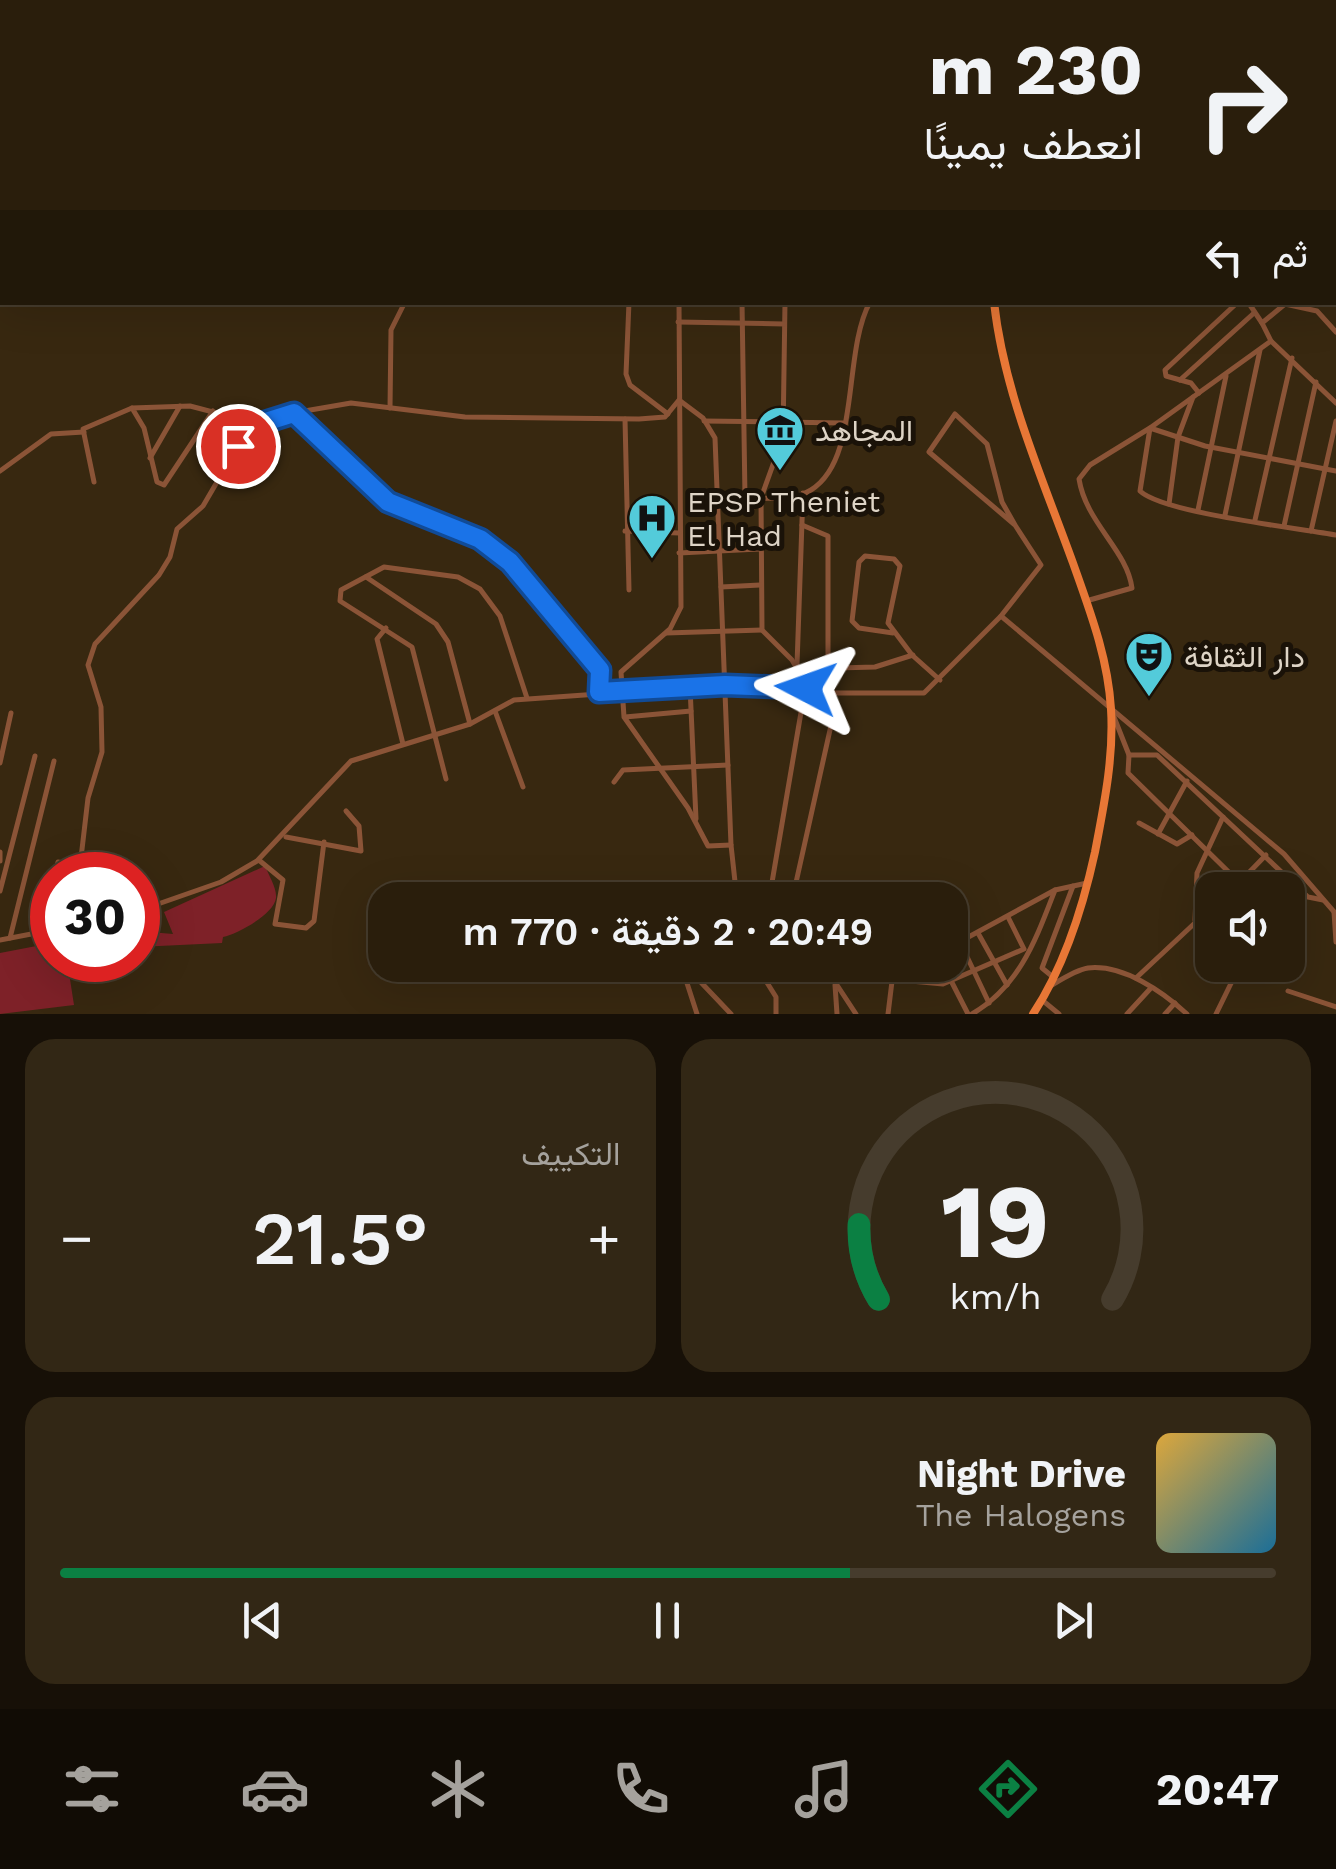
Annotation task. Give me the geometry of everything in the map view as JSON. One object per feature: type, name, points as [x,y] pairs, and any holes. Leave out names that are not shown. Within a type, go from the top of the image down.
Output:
[{"type":"main road","points":[[995,305],[1010,388],[1099,639],[1111,709],[1105,801],[1087,883],[1052,981],[1033,1014]]},
{"type":"street","points":[[390,408],[392,330],[404,305]]},
{"type":"street","points":[[629,305],[626,374],[630,385],[668,414]]},
{"type":"street","points":[[679,305],[681,608],[666,633],[621,672],[620,691],[624,718],[708,846],[731,846]]},
{"type":"street","points":[[720,504],[738,505],[748,512],[753,507],[748,498],[742,422],[742,305]]},
{"type":"street","points":[[772,882],[804,684],[797,668],[762,630],[761,498],[783,438],[785,305]]},
{"type":"street","points":[[738,505],[748,498],[803,493],[829,472],[841,446],[857,326],[868,305]]},
{"type":"street","points":[[1196,395],[1180,380],[1166,376],[1164,370],[1235,305]]},
{"type":"street","points":[[1250,305],[1270,341],[1292,357],[1336,403]]},
{"type":"street","points":[[1262,322],[1284,305]]},
{"type":"street","points":[[1290,305],[1317,311],[1336,332]]},
{"type":"street","points":[[1180,380],[1254,313]]},
{"type":"street","points":[[678,322],[784,324]]},
{"type":"street","points":[[1086,600],[1132,588],[1126,568],[1082,499],[1080,478],[1090,465],[1227,375],[1270,341]]},
{"type":"street","points":[[1224,515],[1260,348]]},
{"type":"street","points":[[1255,520],[1292,357]]},
{"type":"street","points":[[1198,510],[1227,375]]},
{"type":"street","points":[[1284,526],[1316,381]]},
{"type":"street","points":[[1169,504],[1178,436],[1196,395]]},
{"type":"street","points":[[82,852],[88,798],[102,752],[102,707],[88,665],[95,644],[159,575],[170,558],[177,529],[203,506],[238,446],[259,424],[294,413],[351,404],[465,417],[625,419],[668,414],[679,400]]},
{"type":"street","points":[[679,400],[704,421],[715,438],[735,882]]},
{"type":"street","points":[[150,458],[180,406]]},
{"type":"street","points":[[0,471],[52,434],[84,432],[103,418],[132,408],[180,406],[259,424]]},
{"type":"street","points":[[132,408],[144,428],[156,482],[164,485],[212,411]]},
{"type":"street","points":[[294,413],[388,502],[480,539],[510,562],[600,670],[599,692]]},
{"type":"street","points":[[820,693],[924,693],[1001,616],[1041,565],[1002,502],[987,444],[955,414],[928,452],[1015,525]]},
{"type":"street","points":[[625,419],[628,488],[624,531],[629,590]]},
{"type":"street","points":[[704,421],[844,423]]},
{"type":"street","points":[[1312,531],[1336,422]]},
{"type":"street","points":[[1150,428],[1209,446],[1336,471]]},
{"type":"street","points":[[1150,428],[1140,491],[1169,504],[1336,535]]},
{"type":"street","points":[[84,432],[94,482]]},
{"type":"street","points":[[797,668],[803,493]]},
{"type":"street","points":[[802,525],[828,536],[828,658],[838,668],[875,667],[913,656]]},
{"type":"street","points":[[624,531],[678,533]]},
{"type":"street","points":[[679,553],[759,549]]},
{"type":"street","points":[[893,633],[859,628],[852,622],[859,562],[865,556],[894,559],[900,566],[888,623],[913,656],[940,680]]},
{"type":"street","points":[[446,780],[412,647],[340,601],[341,590],[384,567],[458,577],[480,590],[500,616],[527,698]]},
{"type":"street","points":[[366,577],[436,624],[448,642],[470,724]]},
{"type":"street","points":[[721,586],[760,585]]},
{"type":"street","points":[[1001,616],[1284,854],[1335,913],[1336,942]]},
{"type":"street","points":[[386,628],[377,639],[403,744]]},
{"type":"street","points":[[666,633],[762,630]]},
{"type":"street","points":[[160,903],[221,882],[257,862],[351,761],[470,724],[527,698],[725,685],[804,684],[820,693],[834,712],[797,882]]},
{"type":"street","points":[[690,687],[696,824]]},
{"type":"street","points":[[1111,709],[1129,755],[1128,774],[1229,872]]},
{"type":"street","points":[[494,710],[523,787]]},
{"type":"street","points":[[624,718],[691,712]]},
{"type":"street","points":[[0,763],[11,713]]},
{"type":"street","points":[[1129,755],[1157,755],[1308,896],[1326,901]]},
{"type":"street","points":[[0,892],[36,756]]},
{"type":"street","points":[[10,938],[54,761]]},
{"type":"street","points":[[614,782],[623,770],[728,765]]},
{"type":"street","points":[[1158,834],[1187,781]]},
{"type":"street","points":[[283,838],[361,850],[358,826],[346,811]]},
{"type":"street","points":[[1198,872],[1223,817]]},
{"type":"street","points":[[1139,823],[1178,844],[1192,835]]},
{"type":"street","points":[[257,862],[264,862],[283,880],[275,924],[306,928],[314,922],[324,842]]},
{"type":"street","points":[[0,852],[0,862]]},
{"type":"street","points":[[1250,872],[1266,855]]},
{"type":"street","points":[[968,938],[1055,890],[1087,883]]},
{"type":"street","points":[[1042,968],[1073,886]]},
{"type":"street","points":[[952,982],[970,1014],[990,1004],[1028,961],[1055,890]]},
{"type":"street","points":[[968,975],[1024,948],[1008,916]]},
{"type":"street","points":[[1136,978],[1195,920]]},
{"type":"street","points":[[978,932],[1006,985]]},
{"type":"street","points":[[0,940],[30,934]]},
{"type":"street","points":[[968,959],[990,1004]]},
{"type":"street","points":[[1028,961],[1042,968],[1052,981],[1086,968],[1136,978],[1187,1014]]},
{"type":"street","points":[[686,982],[697,1014]]},
{"type":"street","points":[[700,982],[730,1014]]},
{"type":"street","points":[[767,982],[776,997],[776,1014]]},
{"type":"street","points":[[835,982],[836,1014]]},
{"type":"street","points":[[835,982],[856,1014]]},
{"type":"street","points":[[888,1014],[889,982]]},
{"type":"street","points":[[1216,1014],[1232,982]]},
{"type":"street","points":[[1127,1014],[1150,989]]},
{"type":"street","points":[[1288,991],[1336,1007]]},
{"type":"street","points":[[1042,1000],[1058,1014]]},
{"type":"street","points":[[1165,1014],[1174,1003]]},
{"type":"shaded area","points":[[265,866],[274,886],[276,898],[269,910],[223,937],[222,943],[160,946],[160,933],[173,934],[164,912]]},
{"type":"shaded area","points":[[30,947],[30,982],[70,982],[74,1005],[0,1014],[0,953]]},
{"type":"place","name":"المجاهد","points":[[780,472]]},
{"type":"place","name":"EPSP Theniet El Had","points":[[652,560]]},
{"type":"place","name":"دار الثقافة","points":[[1149,698]]},
{"type":"route","points":[[238,446],[259,424],[294,413],[368,488],[388,502],[480,539],[510,562],[546,610],[600,670],[599,692],[725,685],[806,688]]}]
